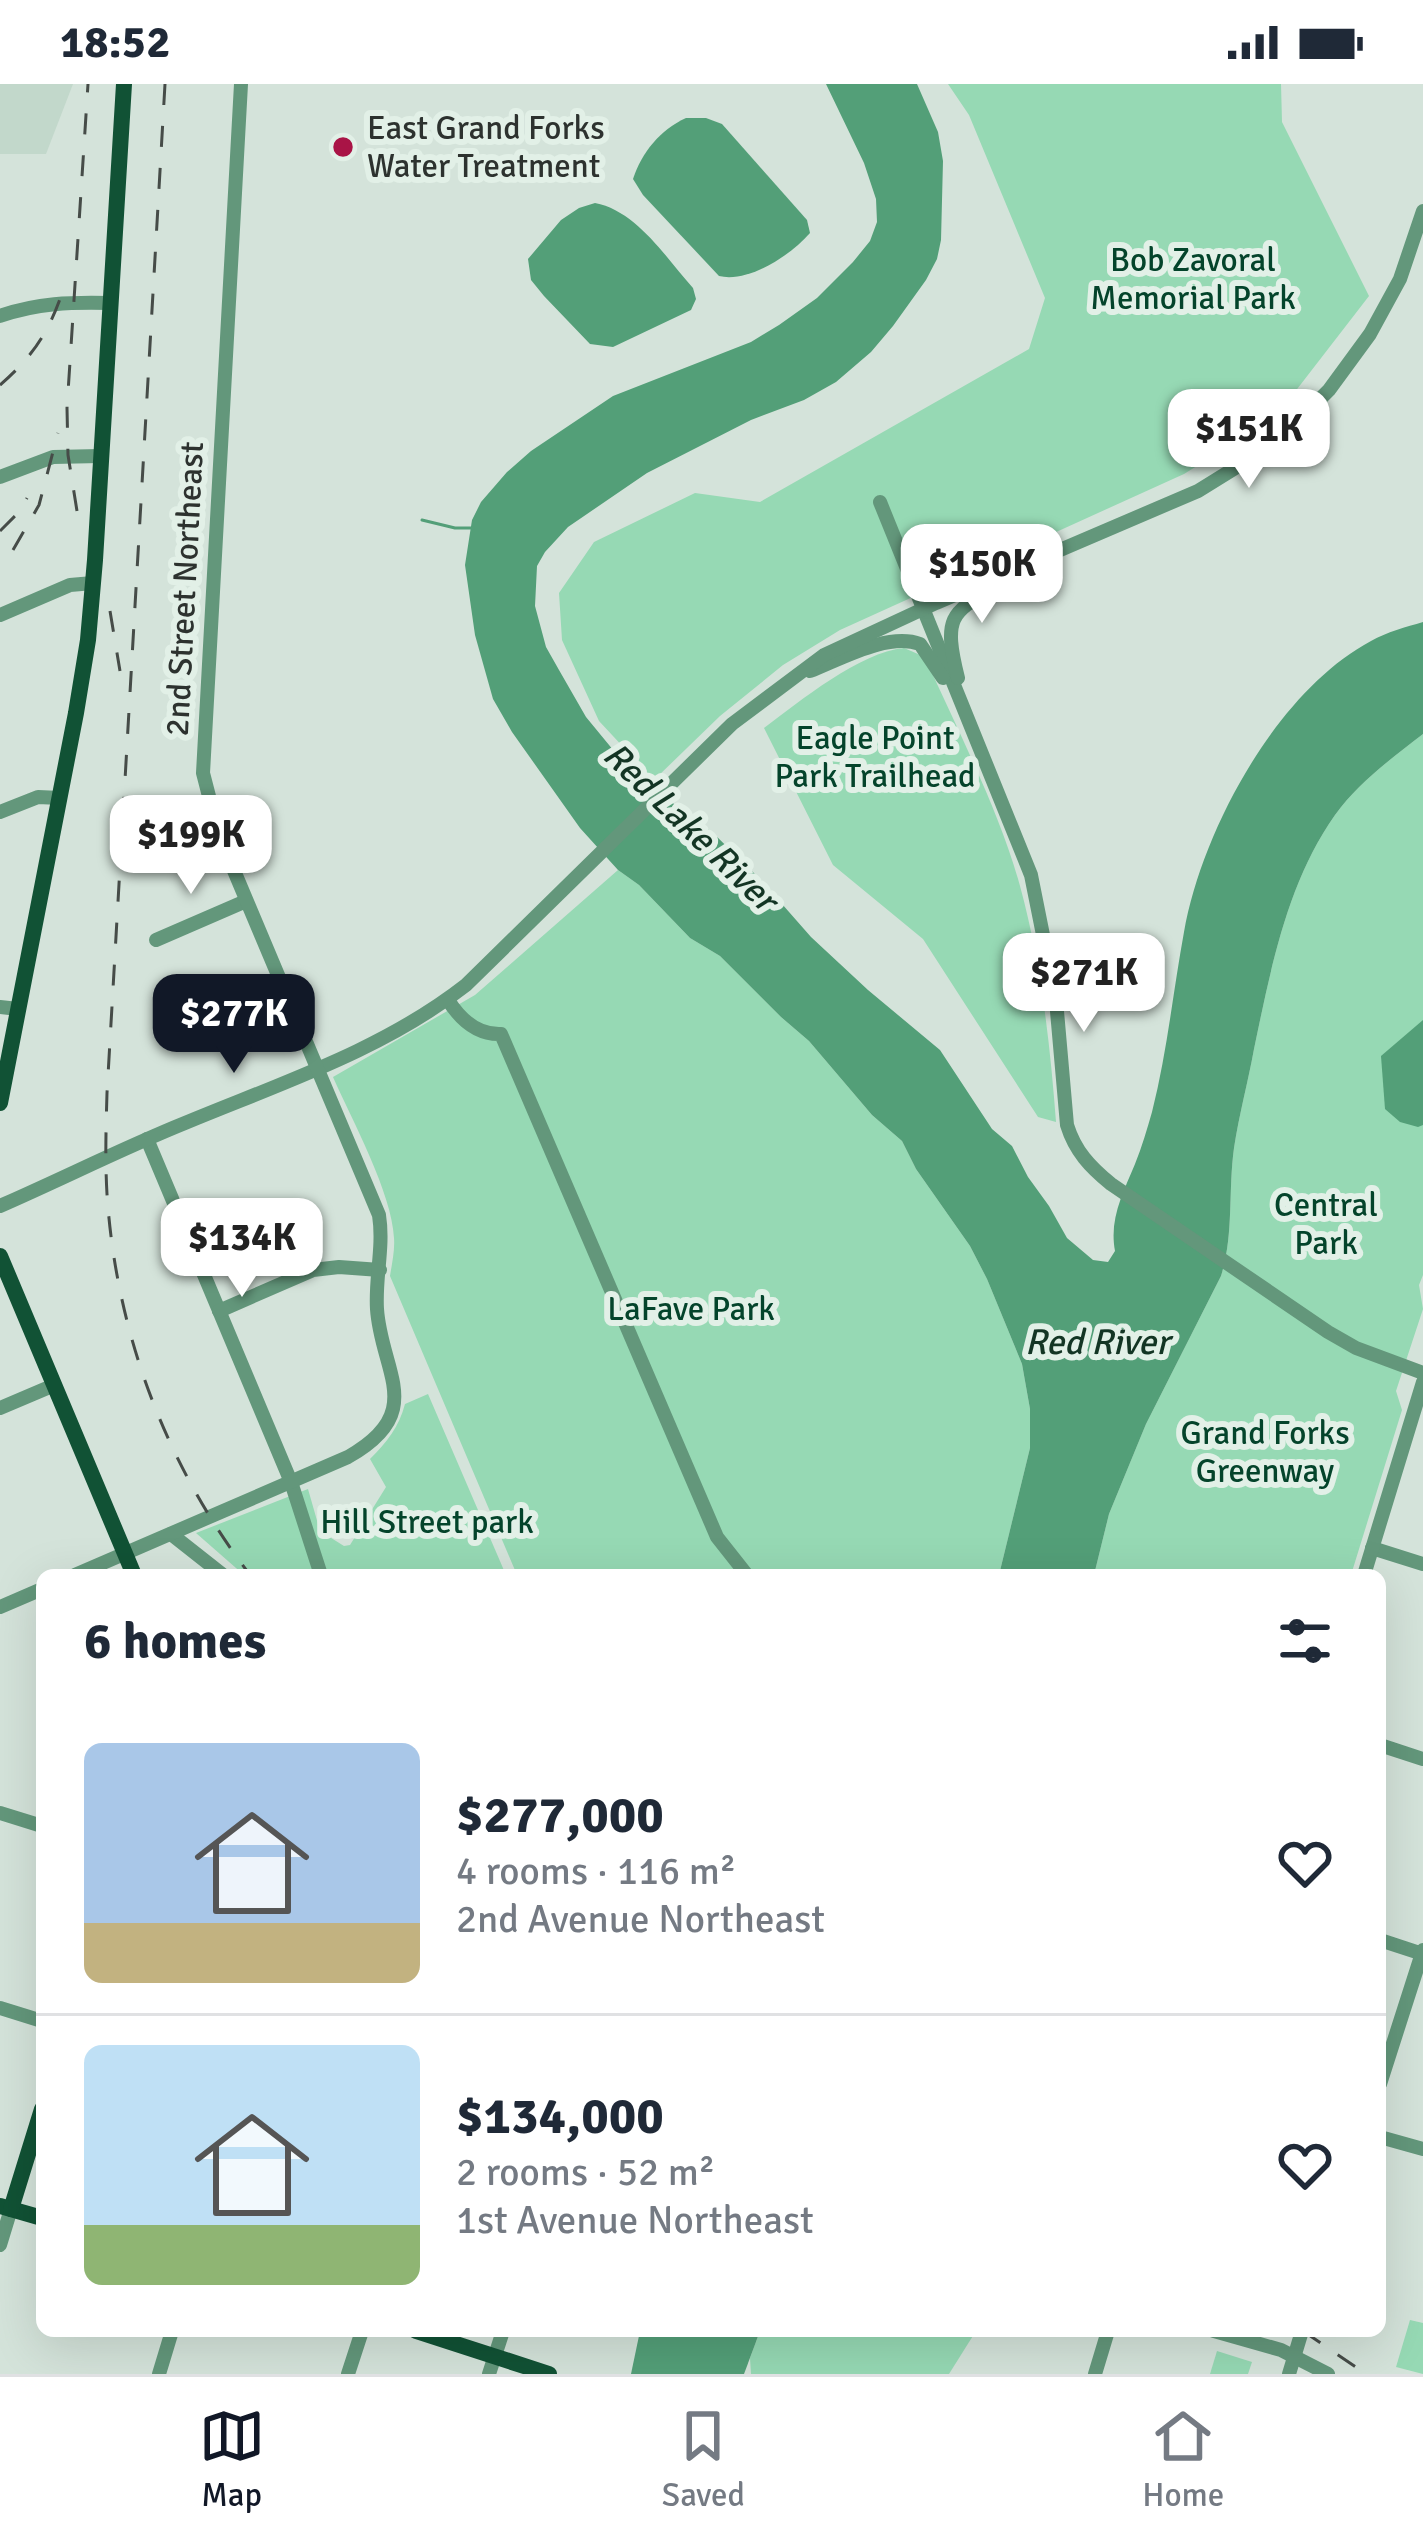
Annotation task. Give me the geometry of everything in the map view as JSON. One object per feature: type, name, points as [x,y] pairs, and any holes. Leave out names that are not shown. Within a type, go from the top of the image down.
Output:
[{"type":"main road","points":[[0,1103],[9,1008],[60,797],[88,640],[124,84]]},
{"type":"main road","points":[[0,1256],[132,1569]]},
{"type":"main road","points":[[36,2126],[6,2208],[36,2216]]},
{"type":"main road","points":[[429,2337],[492,2365],[542,2372]]},
{"type":"street","name":"2nd Street Northeast","points":[[241,84],[203,772],[212,815],[246,901],[379,1215],[378,1319],[395,1389],[388,1419],[375,1438],[362,1449],[292,1481]]},
{"type":"street","points":[[0,1206],[391,1035],[448,1000],[732,724],[788,679],[922,609],[1232,473],[1293,426],[1329,390],[1370,334],[1400,279],[1423,211]]},
{"type":"street","points":[[0,316],[47,304],[110,303]]},
{"type":"street","points":[[0,477],[53,457],[100,455]]},
{"type":"street","points":[[880,502],[1031,875],[1056,1000],[1072,1140],[1111,1184],[1328,1332],[1423,1377],[1366,1569]]},
{"type":"street","points":[[970,723],[951,651],[952,621],[960,610],[1052,554]]},
{"type":"street","points":[[0,615],[70,585],[94,583]]},
{"type":"street","points":[[841,653],[894,639],[920,644],[970,723]]},
{"type":"street","points":[[0,812],[38,797],[60,797]]},
{"type":"street","points":[[156,940],[246,901]]},
{"type":"street","points":[[448,1000],[471,1026],[501,1034],[716,1537],[742,1569]]},
{"type":"street","points":[[147,1138],[292,1481],[318,1569]]},
{"type":"street","points":[[219,1311],[313,1270],[380,1270]]},
{"type":"street","points":[[0,1408],[52,1386]]},
{"type":"street","points":[[89,1569],[292,1481]]},
{"type":"street","points":[[171,1534],[215,1569]]},
{"type":"street","points":[[1372,1548],[1423,1564]]},
{"type":"street","points":[[0,1607],[36,1592]]},
{"type":"street","points":[[1386,1747],[1423,1759]]},
{"type":"street","points":[[0,1813],[36,1824]]},
{"type":"street","points":[[1386,1942],[1423,1952],[1386,2066]]},
{"type":"street","points":[[0,2008],[36,2019]]},
{"type":"street","points":[[1386,2139],[1423,2150]]},
{"type":"street","points":[[0,2246],[6,2208]]},
{"type":"street","points":[[159,2374],[170,2337]]},
{"type":"street","points":[[348,2374],[360,2337]]},
{"type":"street","points":[[1095,2374],[1106,2337]]},
{"type":"street","points":[[1233,2337],[1294,2356],[1328,2374]]},
{"type":"street","points":[[1289,2374],[1301,2337]]},
{"type":"shaded area","points":[[0,84],[73,84],[46,154],[0,154]]},
{"type":"green space","name":"Bob Zavoral Memorial Park","points":[[948,84],[1281,84],[1282,122],[1369,296],[1284,406],[1237,441],[1184,474],[840,630],[783,665],[720,716],[654,780],[599,721],[562,640],[559,593],[594,542],[695,493],[760,502],[1029,349],[1045,298],[969,115]]},
{"type":"green space","name":"Eagle Point Park Trailhead","points":[[904,648],[925,657],[1011,857],[1039,974],[1056,1122],[1038,1117],[923,939],[833,865],[764,728],[850,668]]},
{"type":"green space","points":[[1423,734],[1423,1275],[1419,1285],[1423,1309],[1396,1391],[1402,1410],[1353,1569],[1095,1569],[1109,1514],[1146,1424],[1221,1276],[1238,1123],[1267,988],[1293,898],[1335,815],[1376,772]]},
{"type":"green space","name":"LaFave Park","points":[[618,870],[690,938],[720,956],[809,1041],[872,1115],[902,1141],[970,1246],[1022,1364],[1030,1409],[1030,1448],[1000,1569],[514,1569],[390,1276],[392,1220],[370,1157],[333,1077],[475,995]]},
{"type":"green space","name":"Hill Street park","points":[[428,1394],[503,1569],[237,1569],[196,1533],[308,1489],[320,1531],[350,1545],[386,1487],[370,1459],[392,1434],[405,1404]]},
{"type":"green space","points":[[1410,2320],[1423,2323],[1423,2374],[1396,2367]]},
{"type":"green space","points":[[758,2337],[972,2337],[949,2374],[751,2374],[750,2358]]},
{"type":"green space","points":[[1217,2351],[1252,2362],[1248,2374],[1210,2374]]},
{"type":"water","points":[[826,84],[917,84],[938,132],[943,161],[941,240],[926,280],[893,326],[836,382],[647,473],[568,527],[537,566],[535,606],[546,647],[586,717],[623,762],[712,832],[811,937],[940,1050],[992,1129],[1012,1146],[1067,1238],[1093,1260],[1108,1262],[1115,1251],[1118,1206],[1157,1090],[1193,892],[1226,808],[1275,728],[1305,693],[1371,641],[1423,622],[1423,734],[1344,803],[1304,869],[1267,988],[1238,1123],[1221,1276],[1146,1424],[1109,1514],[1095,1569],[1000,1569],[1030,1448],[1030,1409],[1022,1364],[970,1246],[902,1141],[872,1115],[809,1041],[720,956],[690,938],[580,828],[493,699],[475,635],[465,565],[472,520],[481,502],[531,451],[613,396],[751,342],[817,298],[870,241],[877,222],[876,199]]},
{"type":"water","points":[[686,118],[722,124],[807,220],[810,233],[802,242],[755,272],[719,276],[643,195],[633,179],[641,160],[660,135]]},
{"type":"water","points":[[595,203],[637,226],[693,288],[696,299],[691,310],[613,347],[590,344],[531,280],[528,259],[561,220]]},
{"type":"water","points":[[1423,1020],[1423,1125],[1418,1127],[1400,1122],[1385,1109],[1381,1056]]},
{"type":"water","points":[[639,2337],[758,2337],[744,2374],[631,2374]]},
{"type":"waterway","points":[[422,520],[473,528]]},
{"type":"railway","points":[[77,511],[67,408],[88,84]]},
{"type":"railway","points":[[165,84],[107,1093],[107,1194],[121,1297],[150,1395],[193,1489],[246,1569]]},
{"type":"railway","points":[[0,385],[42,338],[66,281]]},
{"type":"railway","points":[[13,550],[39,505],[58,433]]},
{"type":"railway","points":[[0,531],[27,498]]},
{"type":"railway","points":[[110,611],[120,671]]},
{"type":"railway","points":[[1312,2337],[1366,2374]]},
{"type":"place","name":"East Grand Forks Water Treatment","points":[[343,147]]},
{"type":"water label","name":"Red Lake River","points":[[690,827]]},
{"type":"water label","name":"Red River","points":[[1097,1342]]},
{"type":"park label","name":"Central Park","points":[[1326,1224]]},
{"type":"park label","name":"Grand Forks Greenway","points":[[1265,1452]]}]
